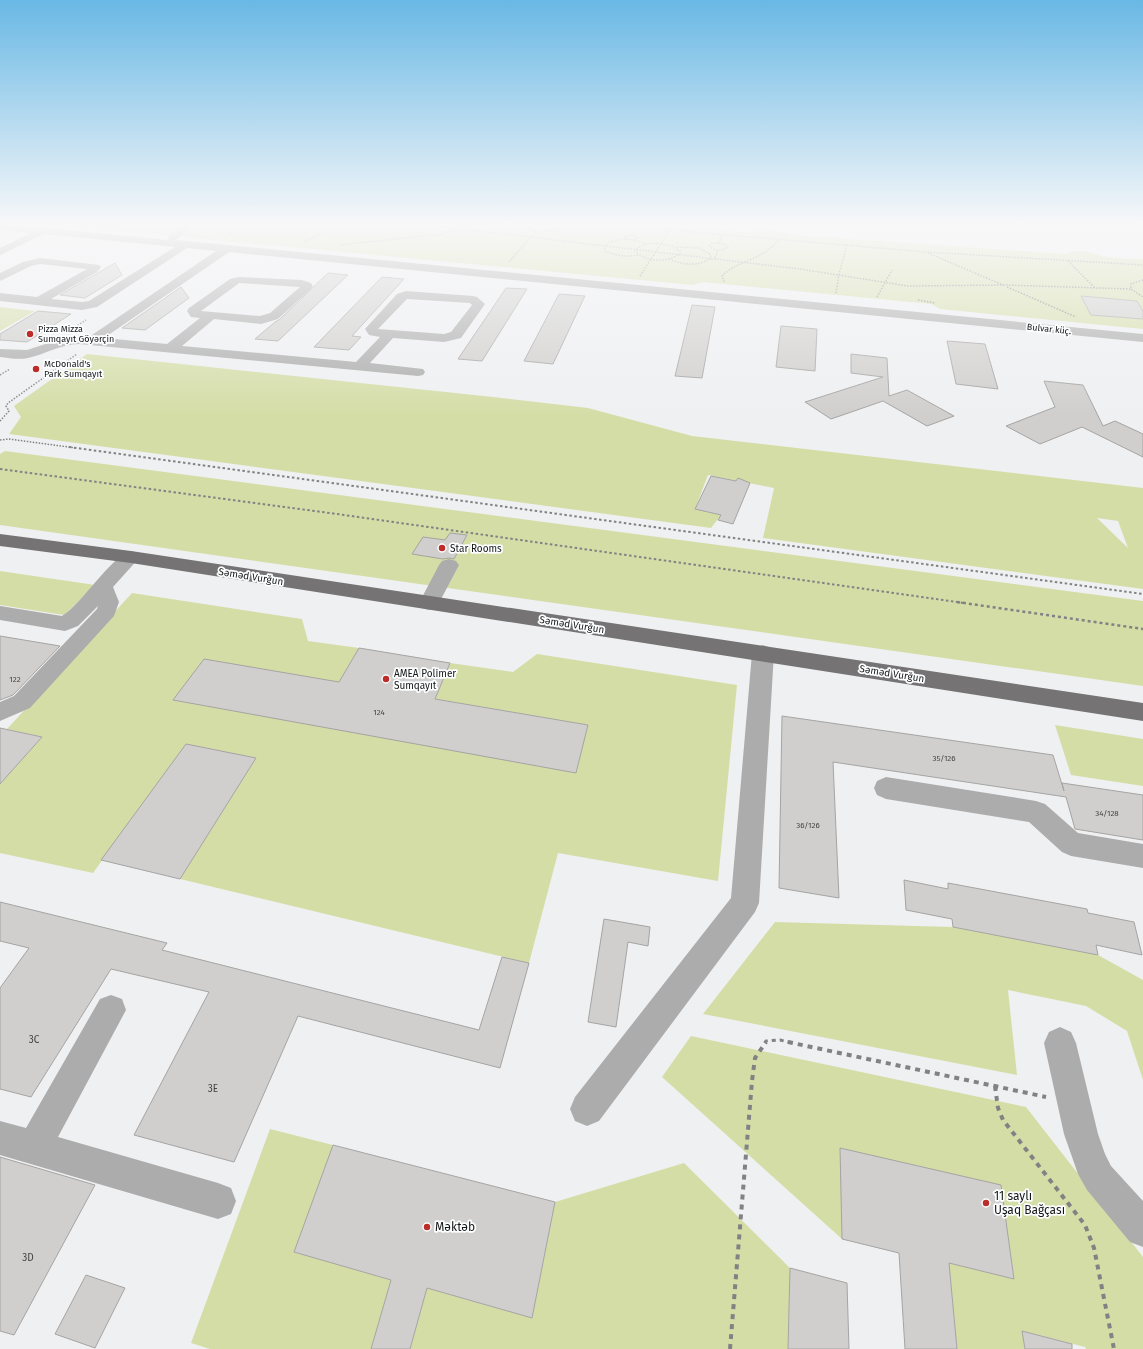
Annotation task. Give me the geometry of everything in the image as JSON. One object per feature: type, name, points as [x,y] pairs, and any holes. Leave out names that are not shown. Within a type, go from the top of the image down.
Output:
[{"type":"main road","name":"Səməd Vurğun","points":[[0,540],[131,557],[1143,712]]},
{"type":"street","points":[[40,301],[62,288]]},
{"type":"street","points":[[0,297],[82,306],[93,304],[118,288]]},
{"type":"street","points":[[92,341],[169,288]]},
{"type":"street","points":[[224,288],[193,311],[195,314],[261,320],[274,316],[306,288]]},
{"type":"street","name":"Bulvar küç.","points":[[655,288],[1143,332]]},
{"type":"street","name":"Bulvar küç.","points":[[657,288],[677,290]]},
{"type":"street","points":[[406,295],[473,300],[480,304],[456,335],[451,337],[444,338],[390,334],[374,332],[370,329],[401,297],[406,295]]},
{"type":"street","name":"Bulvar küç.","points":[[923,313],[1143,338]]},
{"type":"street","points":[[171,348],[211,315]]},
{"type":"street","points":[[360,366],[390,334]]},
{"type":"street","points":[[0,353],[21,355],[31,354],[67,341],[74,340],[418,372]]},
{"type":"street","points":[[0,613],[65,624],[71,621],[88,606],[103,586],[131,557]]},
{"type":"street","points":[[429,603],[449,564]]},
{"type":"street","points":[[0,712],[22,702],[107,611],[110,602],[103,586]]},
{"type":"street","points":[[587,1109],[745,903],[763,653]]},
{"type":"street","points":[[886,788],[1036,812],[1071,844],[1143,856]]},
{"type":"street","points":[[34,1147],[111,1010]]},
{"type":"street","points":[[1060,1043],[1074,1104],[1090,1162],[1100,1178],[1143,1229]]},
{"type":"street","points":[[0,1138],[218,1201]]},
{"type":"path","points":[[836,293],[837,288]]},
{"type":"path","points":[[877,297],[882,288]]},
{"type":"path","points":[[1011,288],[1079,318]]},
{"type":"path","points":[[1095,288],[1131,289],[1143,297]]},
{"type":"path","points":[[0,421],[9,411],[6,406],[8,403],[65,364]]},
{"type":"path","points":[[0,440],[24,442],[1143,594]]},
{"type":"path","points":[[0,469],[353,516],[1143,629]]},
{"type":"path","points":[[730,1349],[752,1081],[755,1058],[766,1041],[780,1040],[1074,1104]]},
{"type":"path","points":[[995,1086],[998,1108],[1003,1120],[1085,1225],[1094,1248],[1114,1349]]},
{"type":"green space","points":[[765,288],[1143,288],[1143,329],[940,309],[931,304]]},
{"type":"green space","points":[[0,307],[35,311],[0,331]]},
{"type":"green space","points":[[87,354],[588,408],[692,436],[1143,488],[1143,589],[763,538],[774,488],[708,475],[695,509],[721,515],[711,528],[9,434],[21,417],[14,406]],"holes":[[[1097,518],[1118,521],[1128,548]]]},
{"type":"green space","points":[[5,451],[1143,601],[1143,686],[0,525],[0,454]]},
{"type":"green space","points":[[0,571],[95,585],[64,615],[0,605]]},
{"type":"green space","points":[[132,593],[302,619],[308,641],[359,648],[339,682],[174,699],[588,725],[435,699],[450,663],[513,672],[537,654],[737,685],[718,881],[558,853],[529,963],[180,879],[256,758],[186,744],[93,873],[0,853],[0,784],[42,737],[7,729]]},
{"type":"green space","points":[[1055,725],[1143,739],[1143,786],[1071,775]]},
{"type":"green space","points":[[775,922],[953,927],[1098,955],[1143,980],[1143,1080],[1127,1031],[1086,1006],[1008,990],[1017,1075],[703,1014]]},
{"type":"green space","points":[[691,1036],[1026,1107],[1143,1257],[1143,1349],[1086,1349],[1085,1347],[1023,1331],[1025,1349],[957,1349],[949,1263],[1014,1279],[1001,1185],[842,1239],[662,1077]]},
{"type":"green space","points":[[270,1129],[333,1145],[294,1252],[391,1280],[371,1349],[210,1349],[191,1343]]},
{"type":"green space","points":[[684,1163],[790,1268],[788,1349],[410,1349],[427,1288],[532,1318],[555,1202]]},
{"type":"building","points":[[72,288],[101,288],[85,298],[60,295]]},
{"type":"building","points":[[180,288],[182,288],[189,298],[145,330],[122,328]]},
{"type":"building","points":[[312,288],[334,288],[278,341],[255,339],[279,320]]},
{"type":"building","points":[[371,288],[396,288],[352,336],[361,337],[349,350],[314,347]]},
{"type":"building","points":[[506,288],[527,289],[482,361],[458,359]]},
{"type":"building","points":[[559,294],[585,296],[553,364],[524,361]]},
{"type":"building","points":[[1081,296],[1137,301],[1143,311],[1143,319],[1091,315]]},
{"type":"building","points":[[692,305],[715,307],[702,378],[675,376]]},
{"type":"building","points":[[38,311],[71,314],[27,342],[0,340],[0,334]]},
{"type":"building","points":[[781,326],[817,329],[815,371],[776,367]]},
{"type":"building","points":[[947,341],[985,344],[998,389],[956,384]]},
{"type":"building","points":[[851,354],[887,358],[889,396],[907,390],[954,416],[927,426],[883,401],[831,419],[805,402],[883,377],[851,373]]},
{"type":"building","points":[[1044,381],[1083,385],[1103,426],[1115,421],[1143,434],[1143,457],[1082,427],[1040,444],[1006,426],[1055,407]]},
{"type":"building","points":[[711,476],[736,481],[738,478],[750,483],[733,524],[718,520],[721,515],[695,509]]},
{"type":"building","points":[[450,533],[467,535],[454,559],[443,559],[412,554],[423,537],[445,540]]},
{"type":"building","points":[[0,636],[60,646],[13,695],[0,700]]},
{"type":"building","points":[[359,648],[450,663],[435,699],[588,725],[576,773],[173,700],[204,659],[339,682]]},
{"type":"building","points":[[782,716],[1053,755],[1064,791],[1062,783],[1143,795],[1143,840],[1075,829],[1066,797],[833,762],[839,898],[779,888]]},
{"type":"building","points":[[0,728],[42,737],[0,784]]},
{"type":"building","points":[[186,744],[256,758],[180,879],[101,860]]},
{"type":"building","points":[[904,880],[948,889],[948,883],[1087,909],[1088,913],[1134,922],[1142,955],[1096,945],[1098,955],[953,927],[952,919],[906,910]]},
{"type":"building","points":[[0,902],[167,943],[162,950],[479,1030],[502,957],[529,963],[500,1068],[298,1016],[234,1162],[134,1135],[209,992],[111,969],[31,1097],[0,1089],[0,988],[29,948],[0,941]]},
{"type":"building","points":[[604,919],[650,927],[648,946],[628,942],[616,1027],[588,1022]]},
{"type":"building","name":"Məktəb","points":[[333,1145],[555,1202],[532,1318],[427,1288],[410,1349],[371,1349],[391,1280],[294,1252]]},
{"type":"building","points":[[840,1148],[1001,1185],[1014,1279],[949,1263],[957,1349],[905,1349],[899,1253],[842,1239]]},
{"type":"building","points":[[0,1157],[95,1185],[14,1335],[0,1331]]},
{"type":"building","points":[[790,1268],[847,1283],[849,1349],[788,1349]]},
{"type":"building","points":[[86,1275],[125,1288],[95,1348],[55,1334]]},
{"type":"building","points":[[1022,1331],[1072,1344],[1072,1349],[1025,1349]]},
{"type":"place","name":"Pizza Mizza Sumqayıt Göyərçin","points":[[30,334]]},
{"type":"place","name":"McDonald's Park Sumqayıt","points":[[36,369]]},
{"type":"place","name":"Star Rooms","points":[[442,548]]},
{"type":"place","name":"AMEA Polimer Sumqayıt","points":[[386,679]]},
{"type":"place","name":"11 saylı Uşaq Bağçası","points":[[986,1203]]},
{"type":"place","name":"Məktəb","points":[[427,1227]]}]
